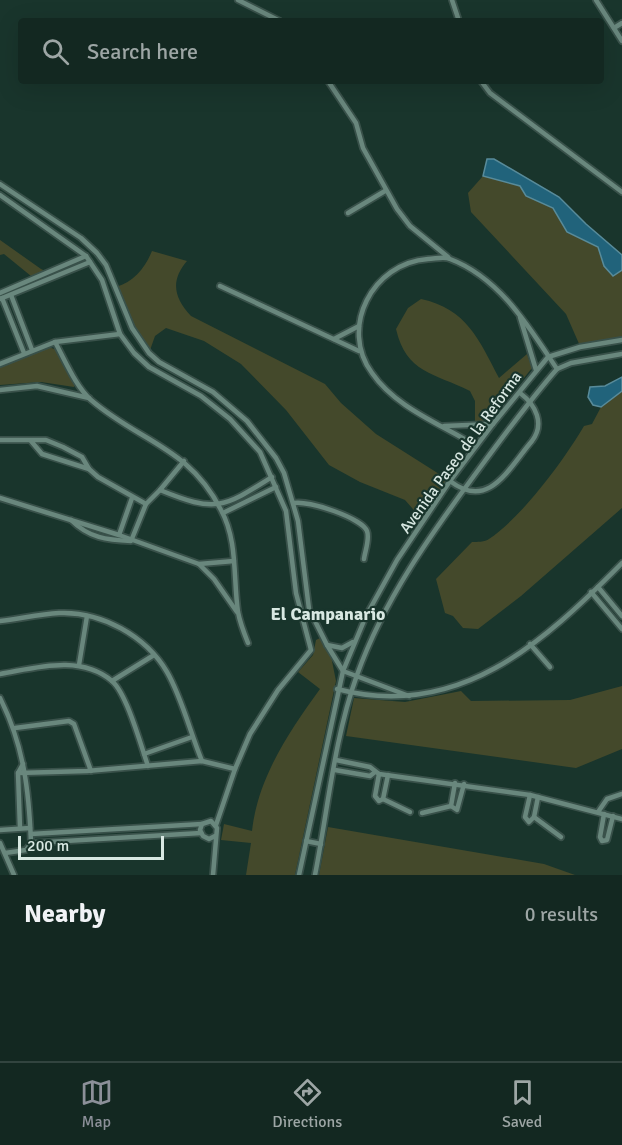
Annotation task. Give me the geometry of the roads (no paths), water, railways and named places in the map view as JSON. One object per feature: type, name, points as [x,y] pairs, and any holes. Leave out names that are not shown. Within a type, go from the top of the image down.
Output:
[{"type":"street","points":[[237,0],[274,18]]},
{"type":"street","points":[[452,0],[458,18]]},
{"type":"street","points":[[596,0],[622,40]]},
{"type":"street","points":[[614,28],[622,23]]},
{"type":"street","points":[[330,84],[356,123],[363,148],[385,191],[410,226],[448,257],[476,273],[518,311],[556,369],[571,363],[622,354]]},
{"type":"street","points":[[483,84],[490,93],[622,192]]},
{"type":"street","points":[[0,184],[89,244],[106,265],[121,306],[143,346],[159,362],[213,392],[247,421],[276,458],[294,503],[309,609],[327,645],[343,670],[409,696]]},
{"type":"street","points":[[348,213],[385,191]]},
{"type":"street","points":[[0,195],[86,256],[102,280],[120,334],[149,367],[201,396],[230,419],[260,452],[286,511],[296,593],[311,647],[262,713],[235,769],[216,825],[213,875]]},
{"type":"street","points":[[1,296],[22,283],[86,256]]},
{"type":"street","points":[[359,351],[359,326],[374,287],[384,276],[409,263],[448,257]]},
{"type":"street","points":[[1,296],[11,295],[90,262]]},
{"type":"street","points":[[22,283],[25,289]]},
{"type":"street","points":[[220,286],[359,351],[381,385],[402,403],[476,446]]},
{"type":"street","points":[[11,295],[32,350]]},
{"type":"street","points":[[1,296],[24,353]]},
{"type":"street","points":[[518,311],[536,370]]},
{"type":"street","points":[[334,339],[359,326]]},
{"type":"street","points":[[0,364],[55,342],[120,334]]},
{"type":"street","name":"Avenida Paseo de la Reforma","points":[[300,875],[337,689],[355,640],[397,560],[476,446],[536,370],[549,357],[580,347],[622,340]]},
{"type":"street","points":[[55,342],[89,398],[119,422],[184,461],[202,480],[219,506],[230,530],[238,614],[248,643]]},
{"type":"street","name":"Avenida Paseo de la Reforma","points":[[315,875],[351,693],[379,623],[410,568],[463,491],[556,369]]},
{"type":"street","points":[[0,390],[37,386],[89,398]]},
{"type":"street","points":[[450,481],[463,491],[484,492],[493,486],[536,435],[539,420],[530,401],[520,393]]},
{"type":"street","points":[[444,426],[493,424]]},
{"type":"street","points":[[0,440],[46,440],[82,457],[89,469]]},
{"type":"street","points":[[31,441],[42,454],[89,469],[132,498],[146,504]]},
{"type":"street","points":[[131,541],[146,504],[184,461]]},
{"type":"street","points":[[160,490],[198,504],[219,506],[272,477]]},
{"type":"street","points":[[223,513],[276,487]]},
{"type":"street","points":[[0,491],[3,498],[199,564],[234,561]]},
{"type":"street","points":[[118,538],[132,498]]},
{"type":"street","points":[[294,503],[309,502],[361,524],[368,536],[364,559]]},
{"type":"street","points":[[70,519],[82,531],[104,539],[118,538]]},
{"type":"street","points":[[337,689],[381,698],[409,696],[458,687],[500,667],[598,587],[622,563]]},
{"type":"street","points":[[199,564],[214,579],[238,614]]},
{"type":"street","points":[[598,587],[622,616]]},
{"type":"street","points":[[591,592],[622,629]]},
{"type":"street","points":[[0,621],[61,613],[87,616],[124,630],[141,641],[167,672],[202,761]]},
{"type":"street","points":[[79,665],[87,616]]},
{"type":"street","points":[[327,645],[342,648],[355,640]]},
{"type":"street","points":[[530,644],[550,667]]},
{"type":"street","points":[[112,681],[154,655]]},
{"type":"street","points":[[0,674],[57,664],[79,665],[112,681],[122,697],[148,766]]},
{"type":"street","points":[[0,698],[15,728],[26,772],[31,843]]},
{"type":"street","points":[[15,728],[69,721],[74,724],[91,771]]},
{"type":"street","points":[[144,754],[192,737]]},
{"type":"street","points":[[336,760],[370,767],[377,773],[388,775],[530,795],[622,819]]},
{"type":"street","points":[[18,773],[91,771],[202,761],[235,769]]},
{"type":"street","points":[[20,828],[18,773],[23,764]]},
{"type":"street","points":[[335,770],[370,776],[377,773]]},
{"type":"street","points":[[377,773],[375,799],[383,799],[410,812]]},
{"type":"street","points":[[383,799],[388,775]]},
{"type":"street","points":[[451,806],[455,783]]},
{"type":"street","points":[[451,806],[455,810],[460,808],[464,784]]},
{"type":"street","points":[[598,812],[607,800],[622,794]]},
{"type":"street","points":[[530,795],[525,819],[529,822],[534,817],[538,797]]},
{"type":"street","points":[[422,813],[451,806]]},
{"type":"street","points":[[604,814],[600,837],[602,841],[607,840],[613,816]]},
{"type":"street","points":[[534,817],[561,837]]},
{"type":"street","points":[[31,834],[202,824],[211,821],[216,825]]},
{"type":"street","points":[[202,824],[201,833],[205,838],[215,836]]},
{"type":"street","points":[[0,830],[30,828]]},
{"type":"street","points":[[114,829],[114,837]]},
{"type":"street","points":[[5,853],[22,852],[31,843],[201,833]]},
{"type":"street","points":[[306,841],[321,844]]},
{"type":"street","points":[[0,843],[14,875]]},
{"type":"street","points":[[303,859],[317,863]]},
{"type":"water","points":[[487,159],[494,159],[559,197],[622,255],[622,270],[613,276],[604,266],[598,247],[567,232],[553,208],[526,196],[520,186],[483,176]]},
{"type":"water","points":[[622,377],[622,391],[601,407],[593,405],[588,397],[590,387],[605,386]]},
{"type":"district","name":"El Campanario","points":[[328,614]]}]
